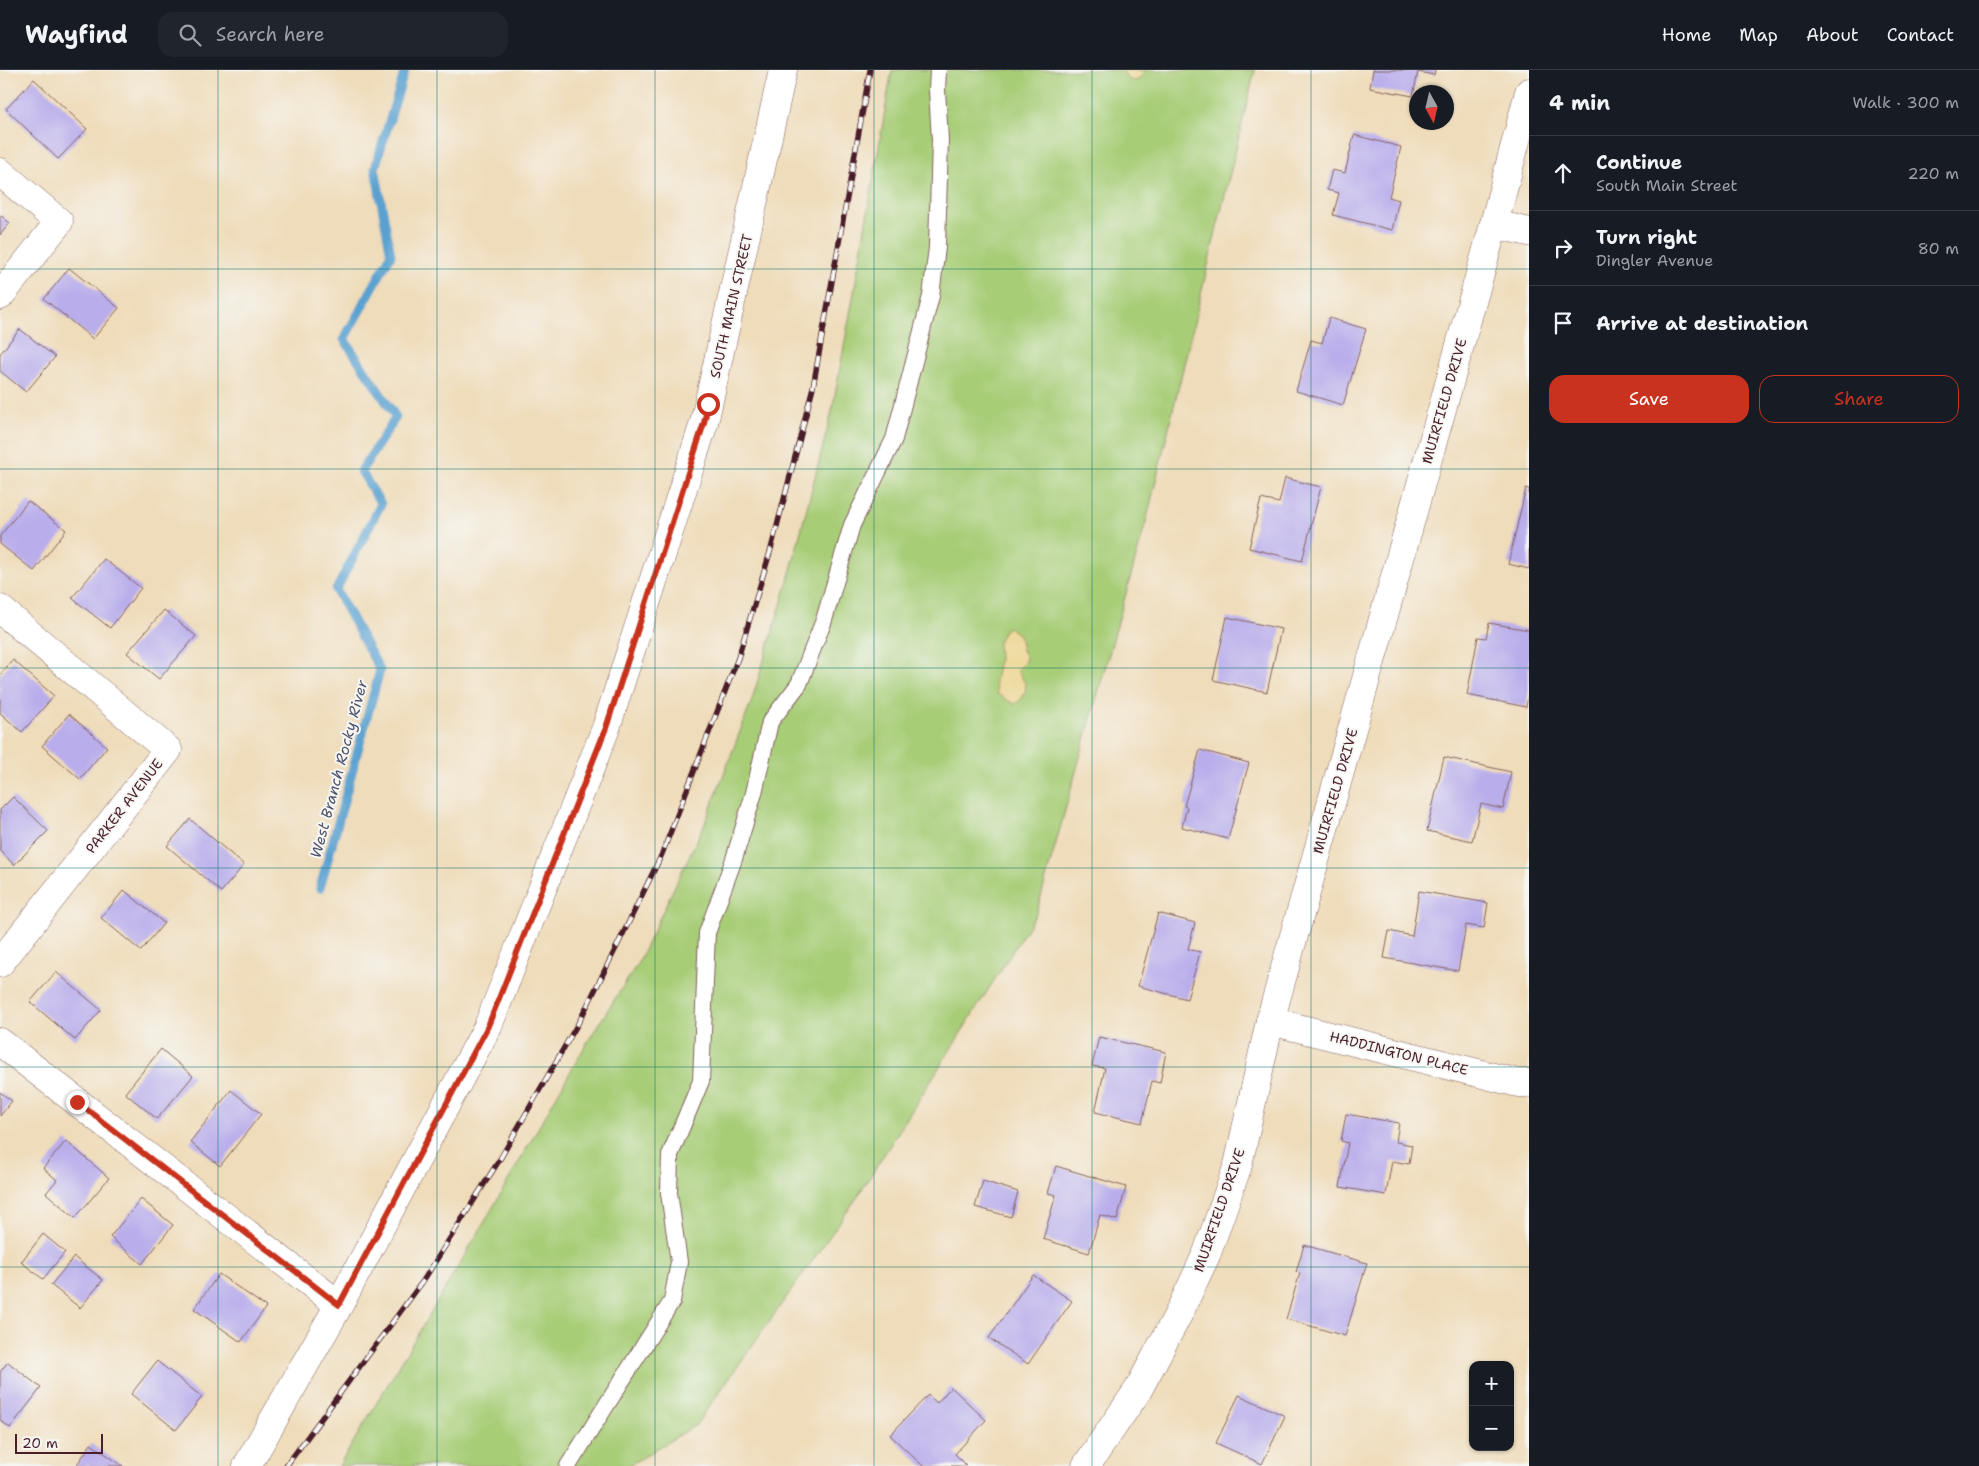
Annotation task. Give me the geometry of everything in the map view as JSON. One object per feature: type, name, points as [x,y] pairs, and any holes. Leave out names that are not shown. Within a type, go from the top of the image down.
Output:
[{"type":"street","name":"SOUTH MAIN STREET","points":[[247,1466],[339,1305],[488,1026],[606,728],[704,423],[783,70]]},
{"type":"street","name":"MUIRFIELD DRIVE","points":[[1086,1466],[1138,1390],[1178,1315],[1207,1253],[1238,1164],[1270,1022],[1494,224],[1529,92]]},
{"type":"street","points":[[0,172],[59,222],[0,296]]},
{"type":"street","points":[[1494,224],[1529,232]]},
{"type":"street","name":"PARKER AVENUE","points":[[0,609],[168,750],[0,963]]},
{"type":"street","name":"HADDINGTON PLACE","points":[[1270,1022],[1518,1083],[1529,1083]]},
{"type":"street","points":[[0,1042],[339,1305]]},
{"type":"lane","points":[[568,1466],[672,1301],[679,1262],[669,1193],[670,1155],[701,1082],[707,933],[734,859],[754,793],[770,722],[799,684],[824,620],[852,525],[890,447],[932,296],[937,247],[940,140],[937,90],[938,70]]},
{"type":"green space","points":[[892,70],[1255,70],[1146,522],[1036,914],[856,1199],[696,1425],[628,1466],[339,1466],[480,1230],[588,1041],[638,963],[705,823],[751,703],[788,581],[832,411]]},
{"type":"sand","points":[[1123,70],[1142,70],[1143,74],[1138,80],[1130,80],[1126,77]]},
{"type":"sand","points":[[1009,627],[1019,635],[1026,658],[1024,663],[1017,669],[1026,690],[1019,701],[1014,704],[997,694],[995,682],[999,659],[998,642],[1004,630]]},
{"type":"building","points":[[1373,70],[1435,70],[1434,75],[1418,72],[1415,85],[1409,85],[1409,95],[1370,88]]},
{"type":"building","points":[[34,79],[87,129],[58,159],[6,109]]},
{"type":"building","points":[[1354,135],[1401,147],[1389,197],[1399,200],[1392,230],[1333,215],[1339,193],[1327,190],[1332,170],[1345,173]]},
{"type":"building","points":[[0,215],[10,223],[0,235]]},
{"type":"building","points":[[69,268],[119,308],[93,339],[44,299]]},
{"type":"building","points":[[1329,318],[1366,329],[1343,405],[1296,391],[1311,340],[1322,343]]},
{"type":"building","points":[[20,329],[55,357],[26,392],[0,371],[0,354]]},
{"type":"building","points":[[1285,478],[1321,487],[1302,561],[1249,548],[1261,499],[1279,503]]},
{"type":"building","points":[[1526,488],[1529,489],[1529,569],[1508,564]]},
{"type":"building","points":[[28,501],[66,530],[34,571],[0,544],[0,536]]},
{"type":"building","points":[[104,559],[141,588],[110,628],[72,598]]},
{"type":"building","points":[[164,610],[196,636],[159,679],[127,653]]},
{"type":"building","points":[[1227,617],[1281,629],[1267,692],[1213,680]]},
{"type":"building","points":[[1489,623],[1529,630],[1529,690],[1526,707],[1467,695],[1478,637],[1486,638]]},
{"type":"building","points":[[13,660],[54,696],[22,732],[0,713],[0,675]]},
{"type":"building","points":[[69,714],[107,747],[80,779],[42,746]]},
{"type":"building","points":[[1200,750],[1249,763],[1228,839],[1182,827],[1187,807],[1184,806]]},
{"type":"building","points":[[1444,757],[1511,772],[1503,809],[1481,804],[1472,841],[1427,831]]},
{"type":"building","points":[[13,797],[48,831],[14,865],[0,850],[0,810]]},
{"type":"building","points":[[190,819],[244,865],[221,892],[167,846]]},
{"type":"building","points":[[124,890],[164,923],[141,951],[101,918]]},
{"type":"building","points":[[1419,891],[1488,903],[1484,928],[1466,925],[1458,971],[1384,958],[1389,931],[1412,936]]},
{"type":"building","points":[[1158,913],[1195,923],[1188,949],[1200,952],[1187,999],[1138,986]]},
{"type":"building","points":[[56,972],[101,1010],[75,1040],[30,1002]]},
{"type":"building","points":[[1099,1037],[1166,1052],[1160,1083],[1152,1081],[1142,1123],[1095,1112],[1105,1068],[1092,1066]]},
{"type":"building","points":[[161,1049],[193,1076],[157,1119],[125,1093]]},
{"type":"building","points":[[231,1090],[261,1114],[220,1166],[190,1142]]},
{"type":"building","points":[[0,1092],[12,1101],[0,1116]]},
{"type":"building","points":[[1346,1114],[1399,1123],[1396,1142],[1412,1145],[1409,1164],[1392,1161],[1386,1195],[1340,1187],[1348,1143],[1341,1141]]},
{"type":"building","points":[[66,1141],[109,1178],[75,1218],[46,1193],[57,1180],[43,1168]]},
{"type":"building","points":[[1056,1166],[1126,1187],[1117,1220],[1100,1215],[1089,1253],[1043,1239],[1056,1195],[1048,1193]]},
{"type":"building","points":[[983,1181],[1018,1192],[1011,1217],[975,1207]]},
{"type":"building","points":[[141,1199],[173,1225],[142,1264],[110,1237]]},
{"type":"building","points":[[43,1234],[65,1252],[43,1279],[21,1262]]},
{"type":"building","points":[[1304,1245],[1367,1263],[1345,1336],[1286,1319],[1300,1273],[1296,1272]]},
{"type":"building","points":[[74,1257],[103,1280],[80,1308],[51,1285]]},
{"type":"building","points":[[219,1274],[266,1307],[241,1342],[194,1309]]},
{"type":"building","points":[[1033,1275],[1072,1301],[1028,1364],[989,1338]]},
{"type":"building","points":[[157,1361],[202,1397],[176,1430],[131,1394]]},
{"type":"building","points":[[8,1362],[41,1388],[10,1428],[0,1420],[0,1372]]},
{"type":"building","points":[[951,1387],[986,1420],[955,1454],[965,1466],[923,1466],[890,1435],[928,1395],[937,1403]]},
{"type":"building","points":[[1239,1395],[1285,1416],[1262,1464],[1216,1443]]},
{"type":"building","points":[[91,1444],[123,1466],[76,1466]]},
{"type":"waterway","name":"West Branch Rocky River","points":[[320,888],[380,670],[336,590],[381,504],[361,471],[396,417],[344,339],[391,255],[375,168],[405,70]]},
{"type":"railway","points":[[286,1466],[423,1281],[500,1159],[581,1018],[662,854],[738,658],[771,549],[813,387],[870,70]]},
{"type":"route","points":[[77,1102],[339,1305],[488,1026],[606,728],[704,423],[708,404]]}]
